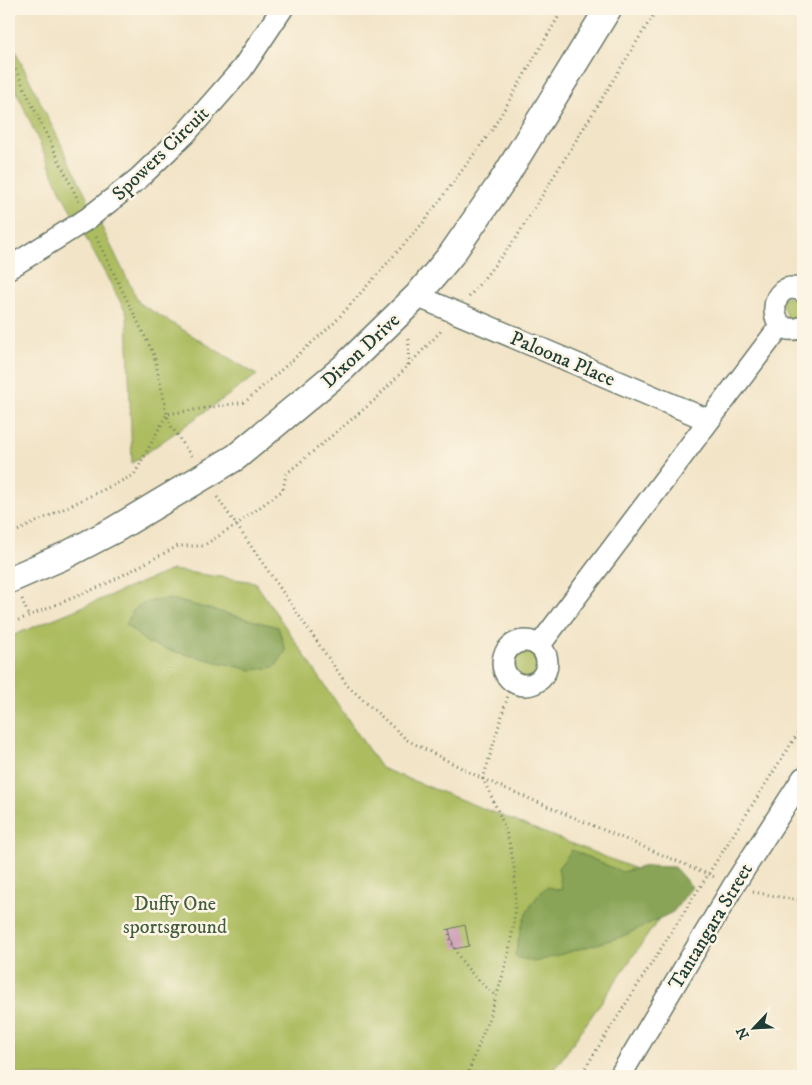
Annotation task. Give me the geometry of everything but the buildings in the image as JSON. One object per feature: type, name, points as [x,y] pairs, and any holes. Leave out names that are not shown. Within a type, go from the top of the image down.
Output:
[{"type":"main road","name":"Dixon Drive","points":[[9,580],[64,556],[114,530],[236,457],[343,368],[417,296],[479,216],[608,9]]},
{"type":"street","name":"Spowers Circuit","points":[[9,268],[87,219],[138,178],[185,134],[242,70],[282,9]]},
{"type":"street","points":[[803,291],[798,289],[786,290],[778,296],[774,304],[774,314],[781,325],[790,329],[803,327]]},
{"type":"street","name":"Paloona Place","points":[[417,296],[708,420]]},
{"type":"street","points":[[539,646],[781,325]]},
{"type":"street","points":[[526,640],[539,646],[547,658],[545,674],[540,680],[526,686],[512,682],[502,663],[507,650],[512,644],[526,640]]},
{"type":"street","name":"Tantangara Street","points":[[620,1076],[734,885],[803,778]]},
{"type":"path","points":[[167,414],[245,402],[334,323],[423,223],[492,130],[563,9]]},
{"type":"path","points":[[9,624],[104,585],[178,546],[203,546],[236,525],[283,490],[286,474],[376,399],[456,313],[516,238],[657,9]]},
{"type":"path","points":[[9,56],[154,355],[169,423],[191,456]]},
{"type":"path","points":[[408,366],[409,335],[414,330]]},
{"type":"path","points":[[9,535],[134,476],[167,414]]},
{"type":"path","points":[[217,497],[347,685],[407,740],[483,779],[709,875]]},
{"type":"path","points":[[467,1076],[495,995],[514,931],[516,906],[511,847],[502,820],[483,779],[512,682]]},
{"type":"path","points":[[580,1076],[803,725]]},
{"type":"path","points":[[756,894],[803,901]]},
{"type":"path","points":[[448,929],[450,944],[456,954],[472,973],[495,995]]},
{"type":"green space","points":[[9,38],[139,303],[257,375],[132,463],[127,314],[62,194],[9,74]]},
{"type":"green space","points":[[803,294],[803,324],[790,327],[780,298]]},
{"type":"green space","name":"Duffy One sportsground","points":[[172,570],[255,582],[381,768],[681,887],[550,1076],[9,1076],[9,637]]},
{"type":"green space","points":[[171,599],[278,627],[286,651],[275,667],[251,670],[147,643],[126,625],[134,610],[143,603]]},
{"type":"green space","points":[[529,643],[536,646],[542,652],[545,663],[544,671],[536,680],[529,683],[521,683],[514,680],[506,671],[505,659],[508,652],[517,644]]},
{"type":"green space","points":[[572,850],[622,872],[646,866],[674,867],[692,887],[673,912],[621,937],[535,962],[515,957],[521,928],[532,903],[546,887],[562,890],[558,868]]}]
